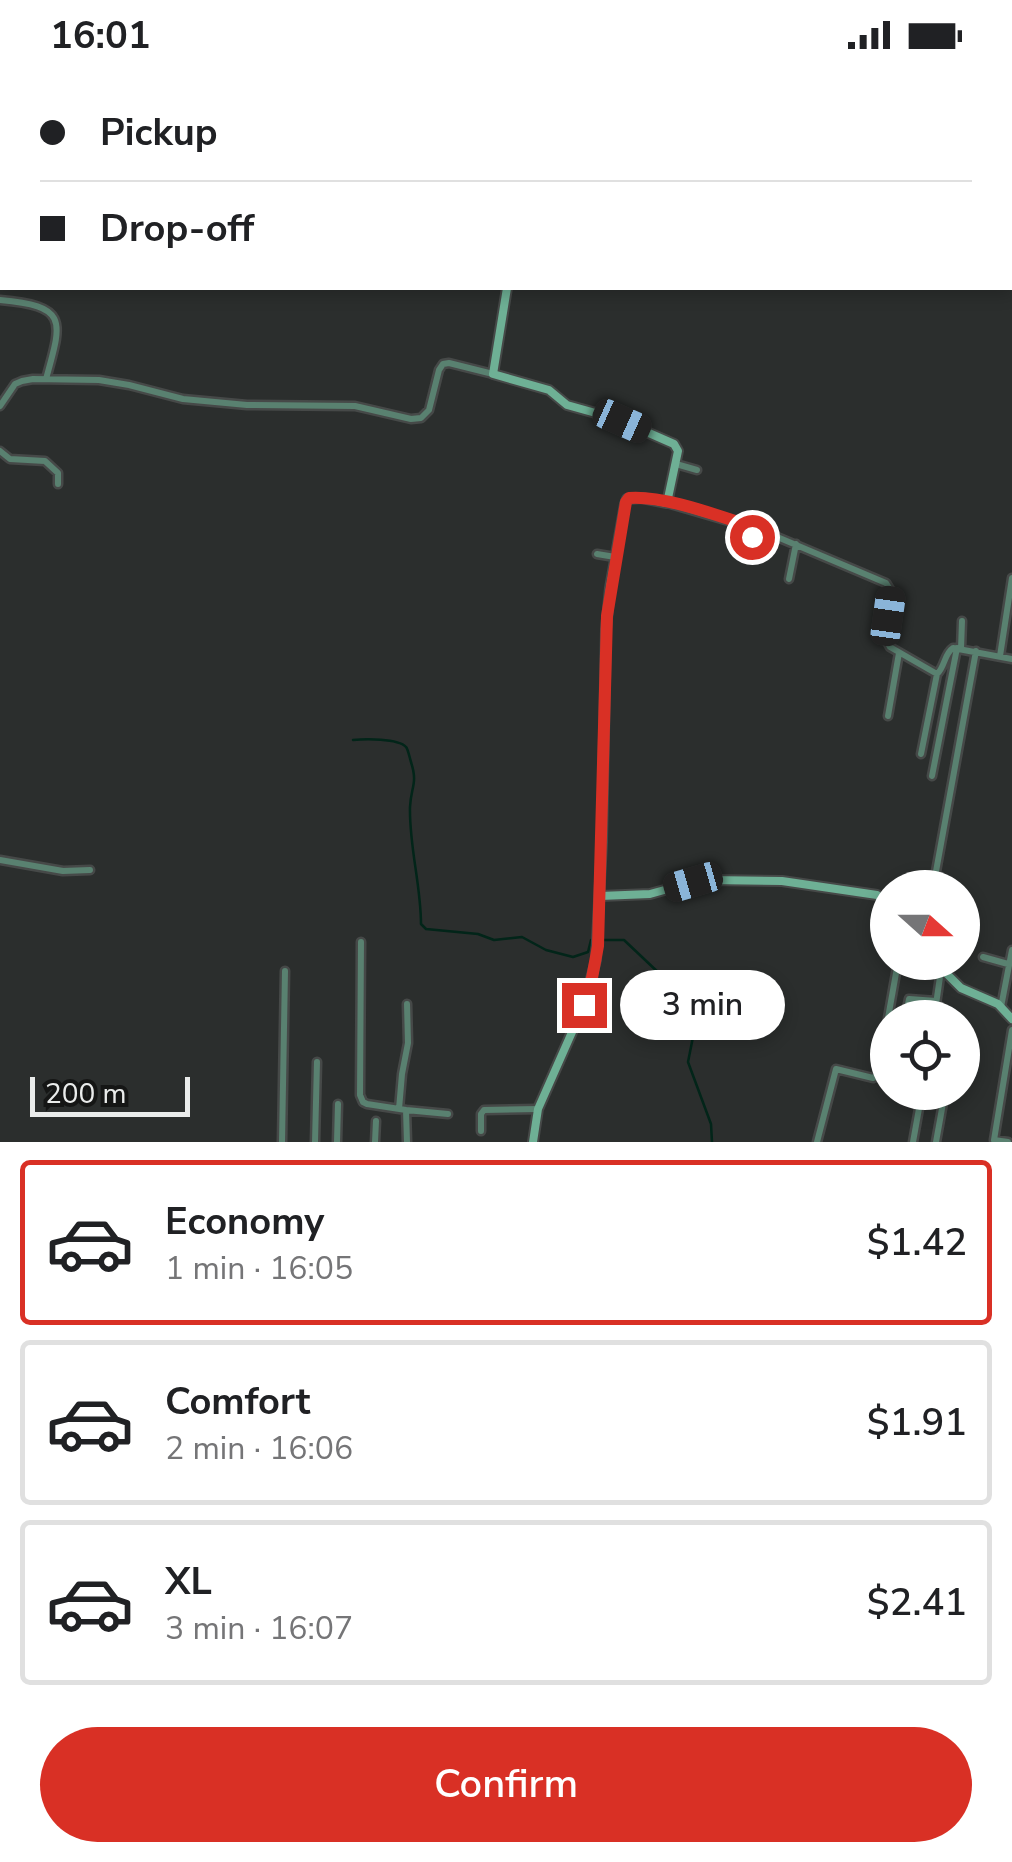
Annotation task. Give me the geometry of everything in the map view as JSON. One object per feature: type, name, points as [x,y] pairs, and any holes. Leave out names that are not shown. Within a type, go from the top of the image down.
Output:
[{"type":"street","points":[[493,374],[507,290]]},
{"type":"street","points":[[0,300],[30,302],[48,312],[58,324],[46,379]]},
{"type":"street","points":[[0,406],[15,384],[34,379],[99,380],[183,399],[229,404],[355,406],[411,419],[421,418],[429,410],[438,370],[449,363],[549,390],[567,405],[622,421],[674,444],[678,449],[667,503]]},
{"type":"street","points":[[0,451],[10,458],[45,461],[56,470],[58,484]]},
{"type":"street","points":[[676,464],[697,470]]},
{"type":"street","points":[[533,1142],[538,1109],[584,1005],[598,946],[605,649],[608,606],[628,498],[667,503],[763,530],[889,586],[884,638],[888,646],[937,674]]},
{"type":"street","points":[[748,555],[752,537],[763,530]]},
{"type":"street","points":[[789,579],[796,544]]},
{"type":"street","points":[[597,554],[616,557]]},
{"type":"street","points":[[1000,656],[1012,578]]},
{"type":"street","points":[[932,776],[962,622]]},
{"type":"street","points":[[920,754],[937,674],[948,652],[959,648],[1012,658]]},
{"type":"street","points":[[937,870],[976,651]]},
{"type":"street","points":[[888,716],[899,653]]},
{"type":"street","points":[[0,860],[64,871],[90,870]]},
{"type":"street","points":[[600,896],[650,894],[702,881],[782,880],[870,894]]},
{"type":"street","points":[[361,942],[363,1102],[448,1114]]},
{"type":"street","points":[[1001,1007],[1012,950]]},
{"type":"street","points":[[983,956],[1008,964]]},
{"type":"street","points":[[282,1142],[285,972]]},
{"type":"street","points":[[954,980],[967,992],[1001,1007],[1012,1019]]},
{"type":"street","points":[[407,1142],[402,1074],[408,1043],[408,1004]]},
{"type":"street","points":[[1008,1142],[994,1141],[1012,1030]]},
{"type":"street","points":[[315,1142],[317,1062]]},
{"type":"street","points":[[818,1142],[836,1069],[870,1077]]},
{"type":"street","points":[[338,1104],[338,1142]]},
{"type":"street","points":[[481,1132],[482,1111],[538,1109]]},
{"type":"street","points":[[913,1142],[919,1110]]},
{"type":"street","points":[[936,1142],[941,1110]]},
{"type":"street","points":[[375,1142],[376,1120]]},
{"type":"waterway","points":[[353,740],[389,741],[406,747],[414,775],[411,836],[421,924],[426,929],[478,934],[494,940],[522,937],[546,950],[573,957],[588,952],[591,940],[624,940],[677,985],[682,1009],[692,1024],[688,1062],[711,1124],[712,1142]]},
{"type":"route","points":[[584,1005],[598,946],[607,616],[626,502],[633,497],[653,500],[763,530],[752,537]]}]
